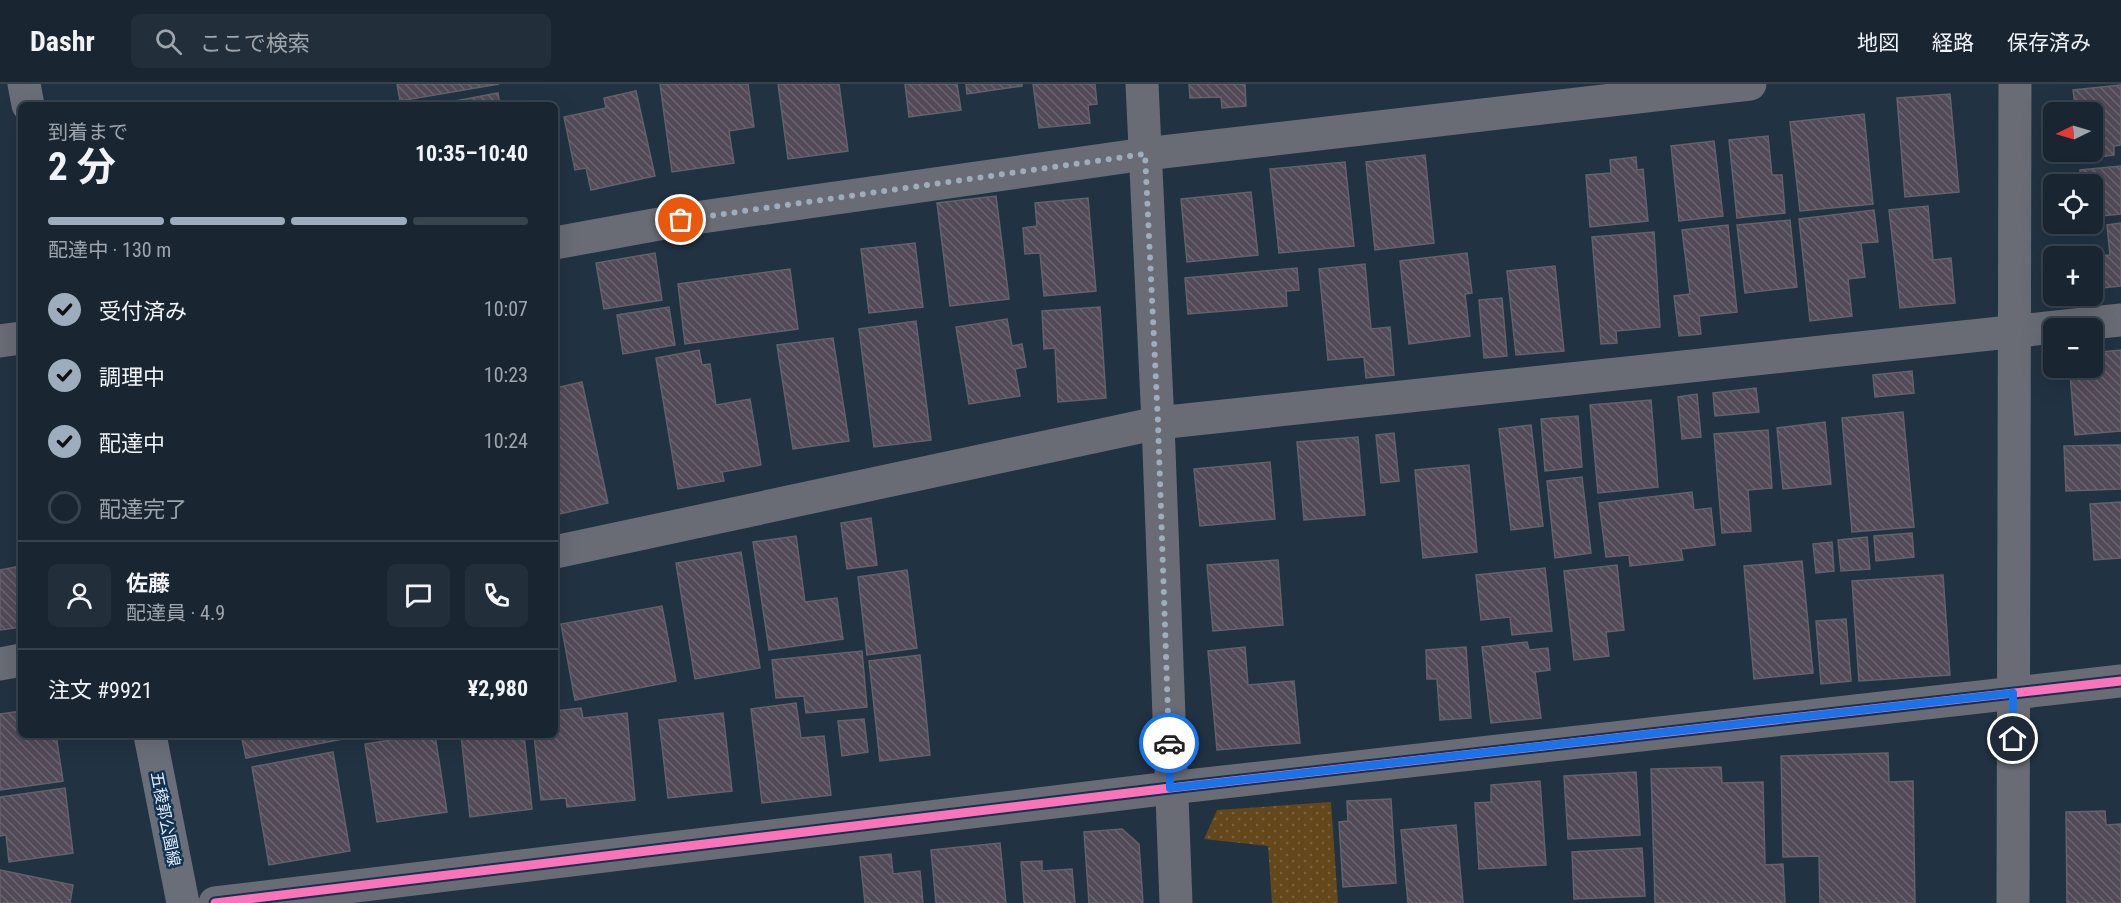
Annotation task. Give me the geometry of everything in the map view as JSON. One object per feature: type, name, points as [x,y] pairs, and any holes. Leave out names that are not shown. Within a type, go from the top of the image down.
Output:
[{"type":"main road","points":[[24,84],[27,102]]},
{"type":"main road","name":"五稜郭公園線","points":[[151,738],[183,903]]},
{"type":"street","points":[[1142,84],[1158,423],[1176,903]]},
{"type":"street","points":[[558,242],[681,220],[1145,154],[1750,84]]},
{"type":"street","points":[[2013,903],[2015,84]]},
{"type":"street","points":[[558,551],[1158,423],[2121,320]]},
{"type":"street","points":[[0,341],[18,338]]},
{"type":"street","points":[[0,664],[18,661]]},
{"type":"street","points":[[215,903],[1170,788],[2121,681]]},
{"type":"shaded area","points":[[1331,802],[1338,903],[1272,903],[1268,846],[1204,839],[1217,810]]},
{"type":"building","points":[[397,84],[499,84],[400,101]]},
{"type":"building","points":[[660,84],[748,84],[754,127],[729,131],[734,163],[672,172]]},
{"type":"building","points":[[778,84],[839,84],[848,151],[788,159]]},
{"type":"building","points":[[905,84],[957,84],[961,110],[909,117]]},
{"type":"building","points":[[966,84],[1022,84],[1022,86],[967,94]]},
{"type":"building","points":[[1033,84],[1095,84],[1097,104],[1088,105],[1090,123],[1039,128]]},
{"type":"building","points":[[1189,84],[1245,84],[1246,106],[1222,108],[1221,97],[1190,98]]},
{"type":"building","points":[[2121,85],[2121,145],[2114,146],[2114,155],[2103,156],[2103,102],[2075,102],[2073,90]]},
{"type":"building","points":[[636,91],[655,176],[591,190],[586,168],[575,170],[564,117],[606,108],[604,98]]},
{"type":"building","points":[[498,93],[500,102],[449,102]]},
{"type":"building","points":[[1950,94],[1959,192],[1905,197],[1897,98]]},
{"type":"building","points":[[1864,114],[1873,204],[1800,211],[1790,122]]},
{"type":"building","points":[[1768,136],[1772,175],[1782,175],[1785,213],[1737,218],[1729,140]]},
{"type":"building","points":[[1714,141],[1723,216],[1679,221],[1671,146]]},
{"type":"building","points":[[1425,155],[1434,243],[1375,250],[1366,162]]},
{"type":"building","points":[[1636,157],[1637,170],[1643,169],[1648,221],[1590,227],[1586,175],[1611,173],[1610,160]]},
{"type":"building","points":[[1345,162],[1354,246],[1279,253],[1270,169]]},
{"type":"building","points":[[2121,166],[2121,214],[2103,216],[2103,174],[2081,174],[2080,170]]},
{"type":"building","points":[[1251,192],[1258,255],[1187,262],[1181,199]]},
{"type":"building","points":[[996,196],[1009,299],[950,306],[937,203]]},
{"type":"building","points":[[1088,198],[1096,291],[1044,296],[1040,253],[1025,254],[1023,228],[1037,226],[1035,203]]},
{"type":"building","points":[[1928,206],[1933,260],[1951,258],[1955,303],[1900,308],[1889,210]]},
{"type":"building","points":[[1874,210],[1878,242],[1861,243],[1865,277],[1848,279],[1852,316],[1810,321],[1799,219]]},
{"type":"building","points":[[1790,220],[1797,287],[1745,293],[1737,225]]},
{"type":"building","points":[[2121,223],[2121,286],[2103,288],[2103,255],[2110,255],[2107,225]]},
{"type":"building","points":[[1728,225],[1737,312],[1699,316],[1701,334],[1679,336],[1674,296],[1690,294],[1682,230]]},
{"type":"building","points":[[1654,232],[1660,327],[1616,331],[1617,343],[1601,344],[1592,237]]},
{"type":"building","points":[[915,243],[923,307],[869,313],[861,249]]},
{"type":"building","points":[[655,253],[662,300],[604,309],[596,263]]},
{"type":"building","points":[[1467,253],[1472,293],[1465,294],[1470,336],[1409,344],[1400,261]]},
{"type":"building","points":[[1365,264],[1371,329],[1390,327],[1394,375],[1366,378],[1364,357],[1328,360],[1319,269]]},
{"type":"building","points":[[1555,266],[1564,351],[1516,355],[1507,271]]},
{"type":"building","points":[[1297,268],[1299,290],[1286,291],[1287,306],[1188,314],[1185,278]]},
{"type":"building","points":[[790,269],[798,329],[685,344],[678,284]]},
{"type":"building","points":[[1502,298],[1507,356],[1484,358],[1479,300]]},
{"type":"building","points":[[669,307],[675,345],[623,354],[617,315]]},
{"type":"building","points":[[1100,307],[1106,398],[1058,402],[1055,348],[1044,349],[1042,311]]},
{"type":"building","points":[[1007,319],[1012,346],[1022,344],[1026,367],[1015,369],[1020,396],[969,404],[956,327]]},
{"type":"building","points":[[916,321],[931,440],[874,447],[859,329]]},
{"type":"building","points":[[833,338],[849,441],[793,449],[777,345]]},
{"type":"building","points":[[699,350],[702,365],[710,364],[716,405],[750,399],[761,465],[722,472],[724,481],[678,489],[656,358]]},
{"type":"building","points":[[2121,350],[2121,431],[2075,435],[2070,378],[2103,378],[2103,352]]},
{"type":"building","points":[[1912,371],[1914,393],[1875,397],[1873,375]]},
{"type":"building","points":[[582,382],[608,503],[558,514],[558,387]]},
{"type":"building","points":[[1756,388],[1759,412],[1715,416],[1713,393]]},
{"type":"building","points":[[1697,394],[1701,437],[1682,439],[1678,397]]},
{"type":"building","points":[[1651,400],[1658,487],[1598,493],[1590,405]]},
{"type":"building","points":[[1903,412],[1914,527],[1852,532],[1842,418]]},
{"type":"building","points":[[1578,416],[1582,467],[1545,471],[1541,419]]},
{"type":"building","points":[[1825,422],[1831,484],[1783,489],[1777,428]]},
{"type":"building","points":[[1531,425],[1543,526],[1511,530],[1499,429]]},
{"type":"building","points":[[1768,430],[1772,488],[1748,490],[1751,531],[1722,533],[1714,434]]},
{"type":"building","points":[[1394,433],[1399,481],[1381,483],[1376,435]]},
{"type":"building","points":[[1358,437],[1365,515],[1304,520],[1297,442]]},
{"type":"building","points":[[2121,445],[2121,489],[2066,491],[2064,446]]},
{"type":"building","points":[[1270,462],[1275,519],[1200,526],[1194,469]]},
{"type":"building","points":[[1469,465],[1477,552],[1423,558],[1415,470]]},
{"type":"building","points":[[1582,477],[1591,553],[1555,558],[1547,481]]},
{"type":"building","points":[[1692,492],[1694,510],[1711,508],[1715,545],[1681,549],[1683,560],[1630,566],[1629,555],[1606,557],[1599,503]]},
{"type":"building","points":[[2121,502],[2121,558],[2094,560],[2090,504]]},
{"type":"building","points":[[871,518],[877,565],[847,569],[841,523]]},
{"type":"building","points":[[1912,533],[1914,557],[1876,561],[1874,536]]},
{"type":"building","points":[[796,536],[805,602],[837,598],[843,639],[769,650],[753,542]]},
{"type":"building","points":[[1867,537],[1870,569],[1841,571],[1838,540]]},
{"type":"building","points":[[1832,542],[1834,571],[1816,573],[1813,544]]},
{"type":"building","points":[[741,552],[760,668],[695,679],[676,563]]},
{"type":"building","points":[[1278,560],[1283,625],[1213,631],[1207,565]]},
{"type":"building","points":[[1802,561],[1813,673],[1754,679],[1744,566]]},
{"type":"building","points":[[1617,565],[1624,630],[1606,632],[1609,656],[1574,660],[1564,571]]},
{"type":"building","points":[[18,567],[18,627],[0,630],[0,570]]},
{"type":"building","points":[[1545,568],[1552,631],[1512,635],[1510,617],[1481,620],[1476,575]]},
{"type":"building","points":[[907,570],[917,648],[867,655],[858,577]]},
{"type":"building","points":[[1943,575],[1950,675],[1859,681],[1852,581]]},
{"type":"building","points":[[662,606],[676,681],[575,700],[561,624]]},
{"type":"building","points":[[1846,619],[1851,681],[1821,684],[1816,621]]},
{"type":"building","points":[[1527,642],[1529,650],[1548,648],[1550,670],[1535,672],[1541,718],[1491,723],[1482,647]]},
{"type":"building","points":[[1245,647],[1248,685],[1294,681],[1300,743],[1217,750],[1208,651]]},
{"type":"building","points":[[1466,647],[1471,718],[1440,720],[1437,679],[1427,679],[1426,650]]},
{"type":"building","points":[[862,651],[867,707],[806,713],[804,696],[776,698],[772,660]]},
{"type":"building","points":[[920,655],[930,755],[880,761],[869,661]]},
{"type":"building","points":[[796,703],[801,738],[824,736],[831,795],[762,803],[751,709]]},
{"type":"building","points":[[581,708],[583,718],[627,713],[635,800],[567,807],[566,798],[541,800],[534,738],[558,738],[558,711]]},
{"type":"building","points":[[18,711],[18,738],[56,738],[63,781],[0,790],[0,714]]},
{"type":"building","points":[[723,713],[732,791],[668,798],[659,720]]},
{"type":"building","points":[[864,719],[868,752],[842,756],[838,721]]},
{"type":"building","points":[[242,738],[348,738],[246,758]]},
{"type":"building","points":[[402,738],[435,738],[447,812],[377,822],[365,744]]},
{"type":"building","points":[[461,738],[524,738],[532,809],[470,817]]},
{"type":"building","points":[[333,752],[350,851],[269,865],[252,767]]},
{"type":"building","points":[[1888,753],[1889,782],[1913,781],[1915,903],[1820,903],[1819,856],[1783,857],[1781,756]]},
{"type":"building","points":[[1721,767],[1722,783],[1763,782],[1765,865],[1783,864],[1785,903],[1655,903],[1651,769]]},
{"type":"building","points":[[1636,772],[1640,835],[1568,839],[1564,776]]},
{"type":"building","points":[[1540,781],[1546,865],[1479,869],[1475,803],[1491,802],[1491,785]]},
{"type":"building","points":[[65,788],[73,853],[9,862],[6,835],[0,836],[0,797]]},
{"type":"building","points":[[1391,799],[1396,883],[1343,887],[1339,822],[1348,821],[1347,801]]},
{"type":"building","points":[[2105,811],[2106,825],[2121,824],[2121,903],[2067,903],[2066,812]]},
{"type":"building","points":[[1456,825],[1463,902],[1408,903],[1401,830]]},
{"type":"building","points":[[1122,829],[1139,844],[1143,903],[1089,903],[1084,832]]},
{"type":"building","points":[[1000,843],[1006,903],[936,903],[931,850]]},
{"type":"building","points":[[1642,848],[1645,896],[1574,899],[1572,852]]},
{"type":"building","points":[[891,854],[893,874],[920,871],[923,903],[865,903],[860,857]]},
{"type":"building","points":[[1042,861],[1042,871],[1072,869],[1075,903],[1024,903],[1021,862]]},
{"type":"building","points":[[0,870],[73,885],[70,903],[0,903]]},
{"type":"cycle path","points":[[215,903],[1170,788],[2121,681]]},
{"type":"way so far","points":[[681,220],[1145,154],[1158,423],[1169,743]]},
{"type":"route","points":[[1169,743],[1170,788],[2013,693],[2013,739]]}]
